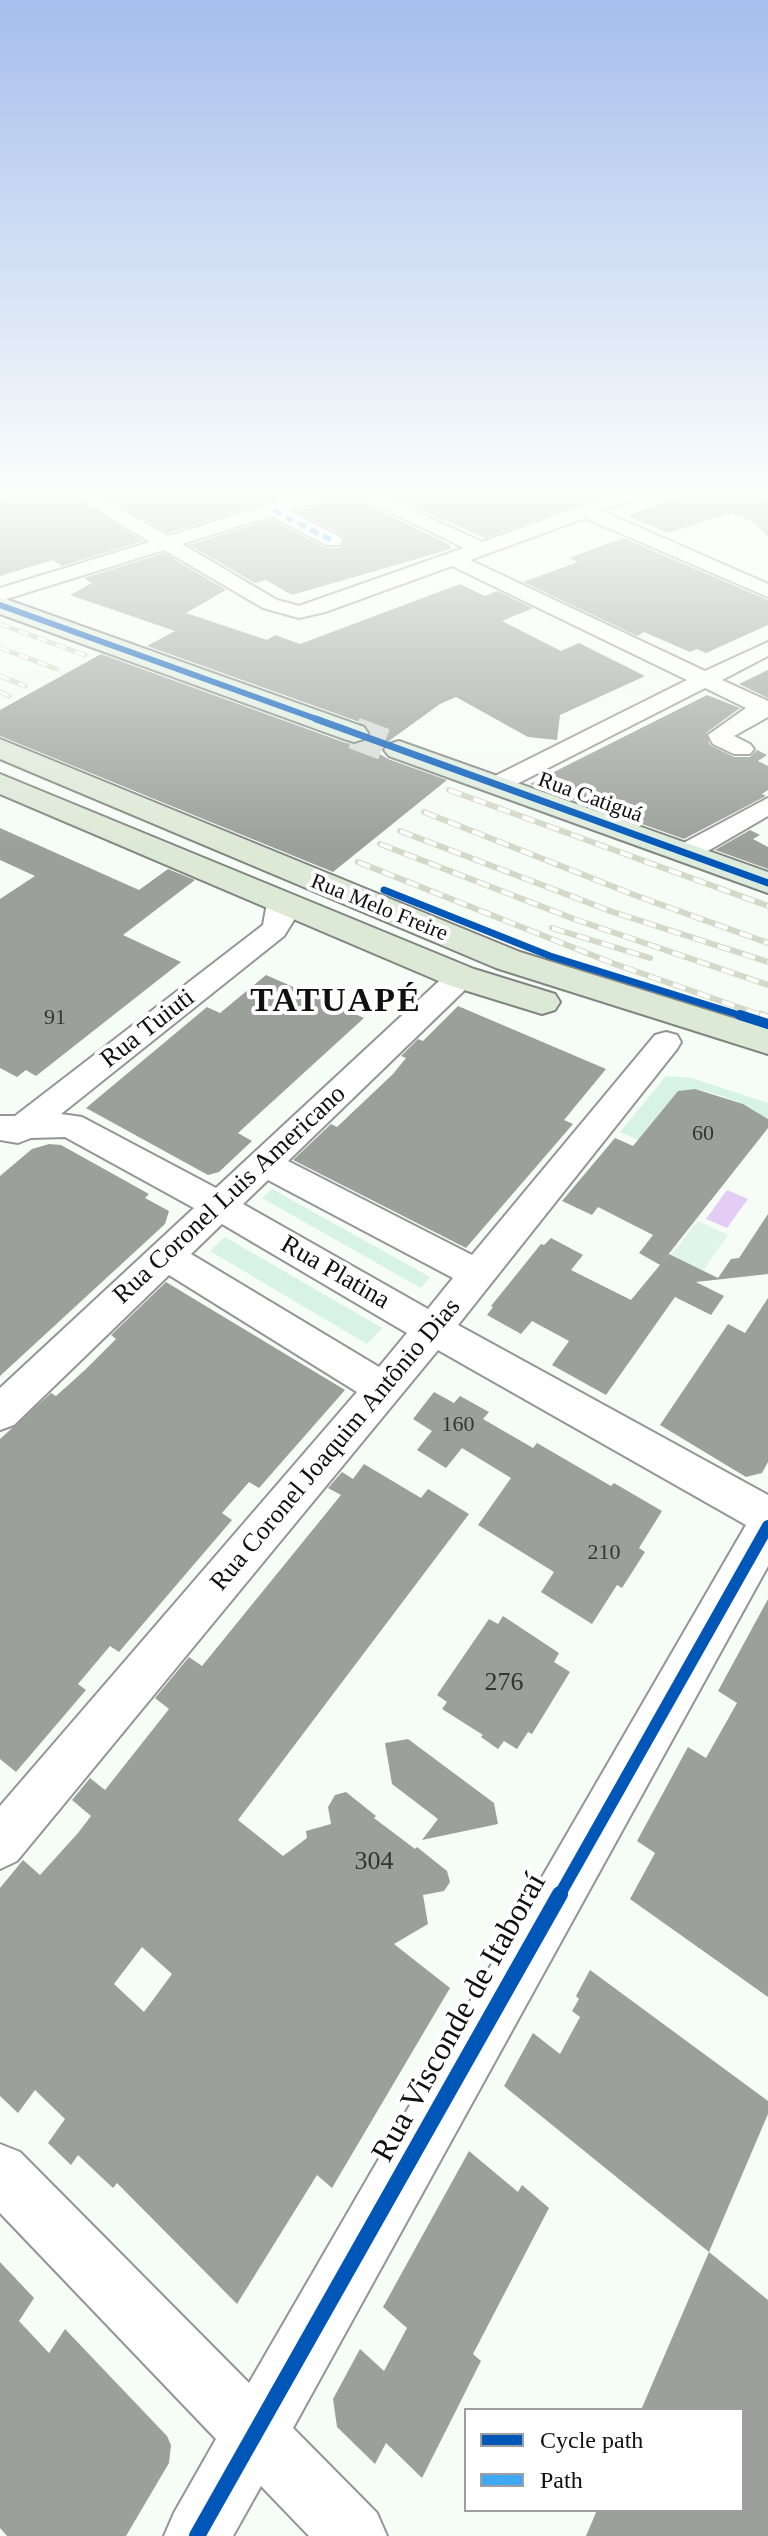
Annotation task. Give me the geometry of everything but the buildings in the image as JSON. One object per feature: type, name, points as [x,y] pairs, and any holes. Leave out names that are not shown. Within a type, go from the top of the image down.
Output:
[{"type":"highway","name":"Rua Melo Freire","points":[[0,748],[508,960],[768,1042]]},
{"type":"highway","name":"Rua Melo Freire","points":[[0,783],[461,977],[768,1073]]},
{"type":"main road","points":[[15,610],[354,733]]},
{"type":"main road","name":"Rua Catiguá","points":[[399,750],[768,883]]},
{"type":"street","points":[[558,610],[765,709]]},
{"type":"street","points":[[496,785],[768,648]]},
{"type":"street","points":[[742,749],[721,739],[720,735],[765,709]]},
{"type":"street","points":[[685,853],[768,806]]},
{"type":"street","name":"Rua Tuiuti","points":[[7,1134],[274,930],[280,920],[281,903]]},
{"type":"street","name":"Rua Coronel Luis Americano","points":[[0,1413],[461,977]]},
{"type":"street","name":"Rua Coronel Joaquim Antônio Dias","points":[[0,1844],[384,1389],[666,1042]]},
{"type":"street","name":"Rua Platina","points":[[7,1134],[70,1125],[219,1205],[433,1329],[768,1516]]},
{"type":"street","points":[[264,1163],[478,1274]]},
{"type":"street","points":[[166,1256],[384,1389]]},
{"type":"street","name":"Rua Visconde de Itaboraí","points":[[197,2536],[768,1526]]},
{"type":"street","points":[[0,2172],[354,2536]]},
{"type":"green space","points":[[666,1076],[692,1078],[768,1103],[768,1119],[743,1104],[695,1089],[678,1091],[638,1140],[620,1132]]},
{"type":"green space","points":[[272,1189],[430,1277],[421,1288],[262,1198]]},
{"type":"green space","points":[[698,1221],[728,1235],[703,1271],[671,1255]]},
{"type":"green space","points":[[225,1237],[382,1328],[367,1344],[210,1251]]},
{"type":"shaded area","points":[[727,1190],[748,1199],[727,1228],[706,1219]]},
{"type":"tunnel","points":[[354,733],[399,750]]},
{"type":"railway","points":[[0,624],[85,655]]},
{"type":"railway","points":[[0,648],[57,669]]},
{"type":"railway","points":[[0,676],[25,686]]},
{"type":"railway","points":[[0,692],[9,696]]},
{"type":"railway","points":[[449,790],[768,906]]},
{"type":"railway","points":[[424,812],[637,896],[768,943]]},
{"type":"railway","points":[[400,831],[613,912],[768,962]]},
{"type":"railway","points":[[380,844],[574,919],[768,985]]},
{"type":"railway","points":[[358,862],[612,963],[766,1017]]},
{"type":"railway","points":[[552,928],[650,958]]},
{"type":"railway","points":[[760,1015],[768,1018]]},
{"type":"cycle path","points":[[15,610],[768,883]]},
{"type":"cycle path","points":[[384,890],[550,956],[768,1024]]},
{"type":"cycle path","points":[[197,2536],[768,1526]]},
{"type":"district","name":"TATUAPÉ","points":[[336,1002]]}]
